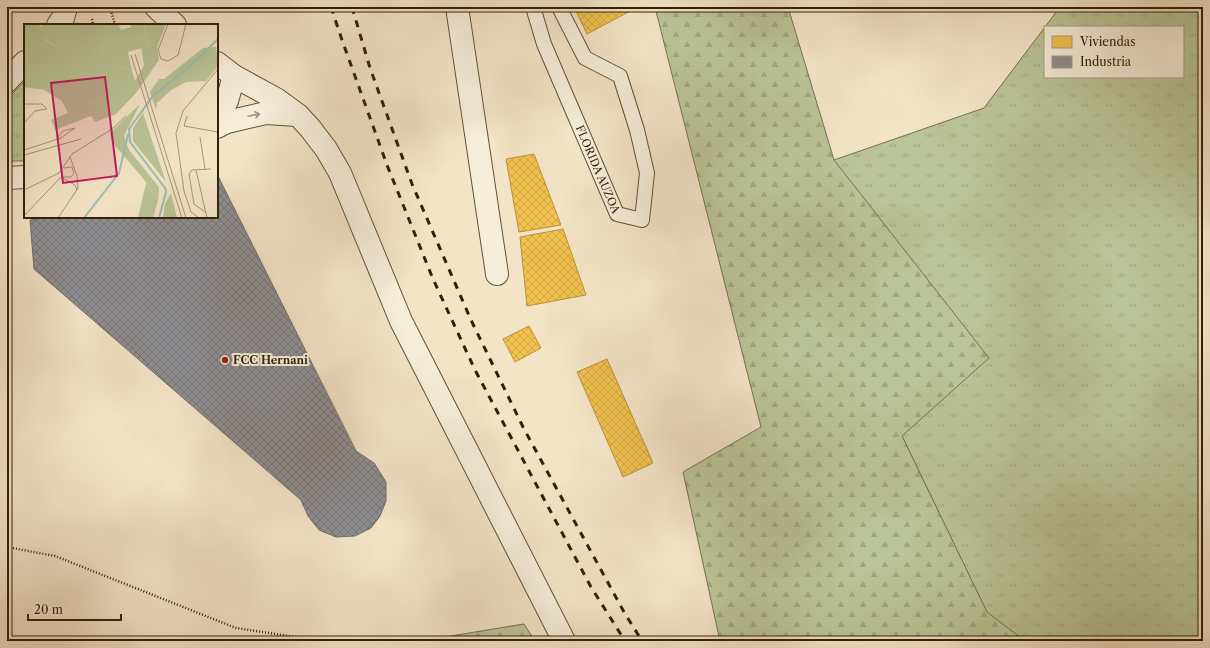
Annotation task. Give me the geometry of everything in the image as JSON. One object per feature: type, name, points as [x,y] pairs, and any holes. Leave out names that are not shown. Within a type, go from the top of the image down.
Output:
[{"type":"street","points":[[59,24],[63,18],[66,7]]},
{"type":"street","points":[[72,24],[73,7]]},
{"type":"street","points":[[156,7],[173,24]]},
{"type":"street","points":[[457,7],[497,274]]},
{"type":"street","points":[[7,81],[24,63]]},
{"type":"street","points":[[218,64],[226,78],[227,101],[218,116]]},
{"type":"street","points":[[226,78],[276,99],[298,116],[320,140],[340,173],[401,321],[564,641]]},
{"type":"street","points":[[218,126],[227,122],[266,113],[298,116]]},
{"type":"street","points":[[7,178],[24,177]]},
{"type":"lane","name":"FLORIDA AUZOA","points":[[533,7],[544,44],[617,214],[642,220],[647,172],[637,130],[620,76],[585,58],[559,7]]},
{"type":"path","points":[[110,7],[115,24]]},
{"type":"path","points":[[1203,527],[1201,547],[1203,554]]},
{"type":"path","points":[[7,547],[55,556],[236,628],[322,641]]},
{"type":"green space","points":[[655,7],[788,7],[834,160],[989,358],[902,436],[987,612],[1025,641],[720,641],[683,472],[761,427]]},
{"type":"green space","points":[[1060,7],[1203,7],[1203,641],[1025,641],[987,613],[902,436],[834,160],[984,108],[1044,28],[1044,78],[1184,78],[1184,26],[1046,26]]},
{"type":"green space","points":[[24,82],[24,161],[7,161],[7,99]]},
{"type":"green space","points":[[524,624],[535,641],[420,641]]},
{"type":"building: Viviendas","points":[[574,7],[633,7],[634,9],[587,34]]},
{"type":"building: Viviendas","points":[[534,154],[561,225],[519,232],[506,159]]},
{"type":"building: Viviendas","points":[[563,229],[586,295],[527,306],[520,237]]},
{"type":"building: Viviendas","points":[[529,326],[541,348],[515,362],[503,339]]},
{"type":"building: Viviendas","points":[[607,359],[653,463],[623,477],[577,372]]},
{"type":"building: Industria","name":"FCC Hernani","points":[[218,176],[356,451],[374,463],[386,482],[386,501],[380,516],[371,528],[355,536],[336,537],[319,530],[308,516],[301,500],[34,269],[30,220],[44,218],[218,218]]},
{"type":"railway","points":[[331,7],[387,165],[433,279],[475,370],[591,587],[625,641]]},
{"type":"railway","points":[[352,7],[370,68],[412,184],[471,320],[524,429],[624,612],[642,641]]},
{"type":"place","name":"FCC Hernani","points":[[225,360]]}]
